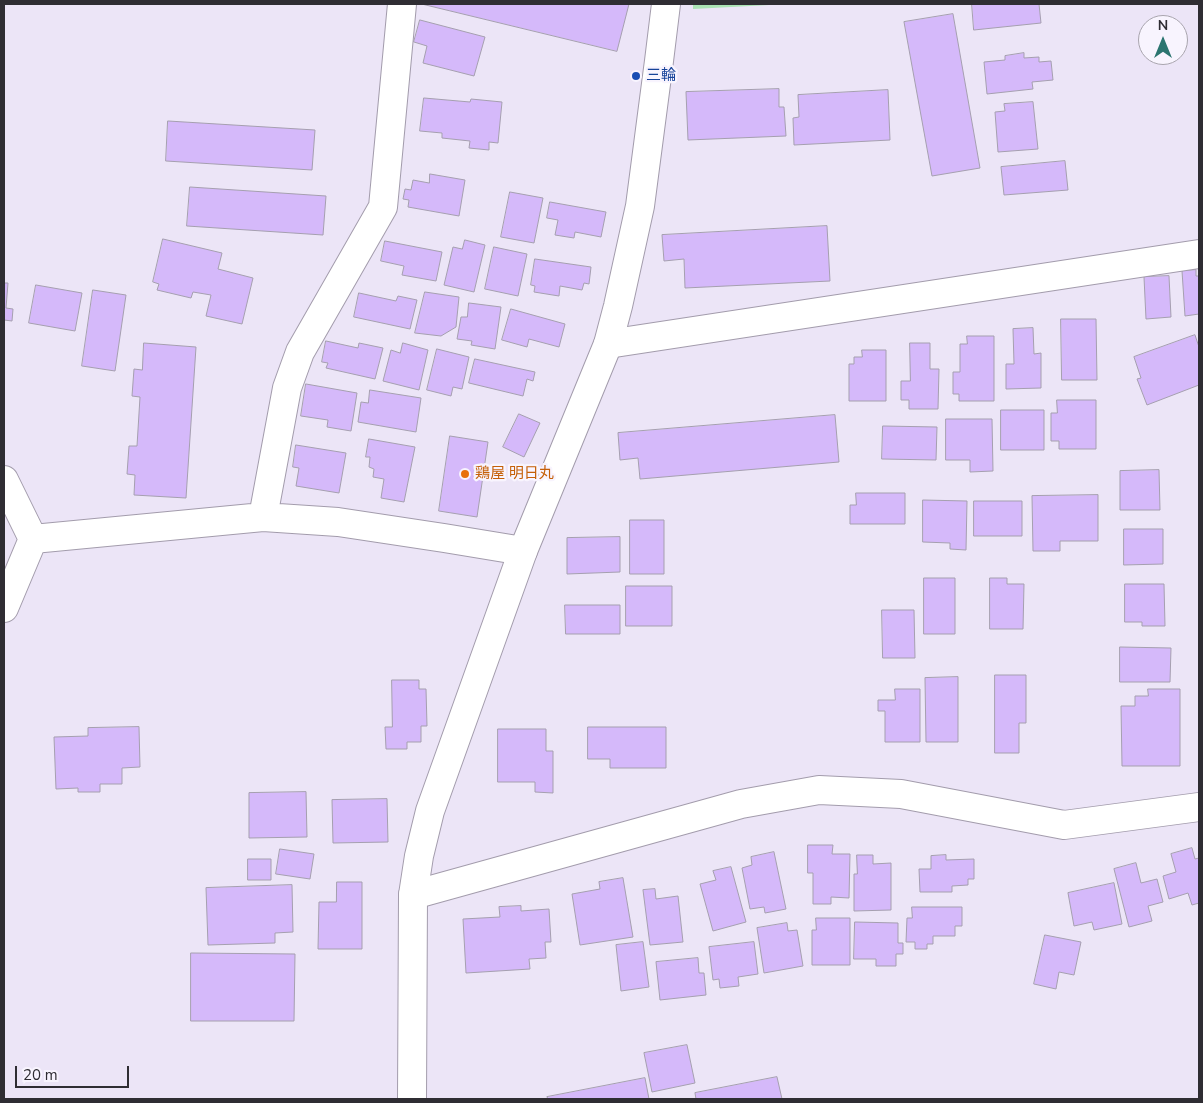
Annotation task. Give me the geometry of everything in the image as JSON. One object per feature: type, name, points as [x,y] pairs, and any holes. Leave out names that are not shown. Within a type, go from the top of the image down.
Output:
[{"type":"street","points":[[263,517],[287,388],[300,352],[382,207],[402,4]]},
{"type":"street","points":[[412,1099],[412,896],[419,856],[430,811],[522,551],[608,344],[640,206],[666,4]]},
{"type":"street","points":[[608,344],[1199,254]]},
{"type":"street","points":[[4,480],[33,539],[4,608]]},
{"type":"street","points":[[33,539],[263,517],[338,522],[522,551]]},
{"type":"street","points":[[412,896],[741,804],[819,790],[901,794],[1064,825],[1199,807]]},
{"type":"green space","points":[[693,4],[788,4],[693,9]]},
{"type":"building","points":[[422,4],[629,4],[617,51]]},
{"type":"building","points":[[972,4],[1039,4],[1041,23],[974,30]]},
{"type":"building","points":[[953,14],[980,168],[932,176],[904,22]]},
{"type":"building","points":[[420,20],[485,37],[474,76],[423,63],[427,46],[414,42]]},
{"type":"building","points":[[1024,53],[1024,58],[1039,57],[1039,62],[1051,61],[1053,80],[1032,82],[1033,89],[987,94],[984,62],[1005,60],[1005,56]]},
{"type":"building","points":[[779,89],[779,107],[784,107],[786,136],[688,140],[686,92]]},
{"type":"building","points":[[888,90],[890,140],[794,145],[793,118],[799,117],[798,95]]},
{"type":"building","points":[[424,98],[470,102],[471,99],[502,102],[498,143],[489,142],[489,150],[469,148],[470,141],[442,138],[442,133],[420,131]]},
{"type":"building","points":[[1033,102],[1038,149],[998,152],[995,112],[1005,111],[1004,104]]},
{"type":"building","points":[[168,121],[315,130],[312,170],[166,161]]},
{"type":"building","points":[[1065,161],[1068,190],[1004,195],[1001,167]]},
{"type":"building","points":[[430,174],[465,180],[459,216],[408,207],[409,200],[403,199],[405,189],[411,190],[413,180],[429,183]]},
{"type":"building","points":[[190,187],[326,196],[323,235],[187,226]]},
{"type":"building","points":[[510,192],[543,198],[534,243],[501,237]]},
{"type":"building","points":[[550,202],[606,212],[601,237],[575,232],[574,238],[555,235],[558,220],[547,218]]},
{"type":"building","points":[[827,226],[830,281],[685,288],[684,259],[664,261],[662,235]]},
{"type":"building","points":[[163,239],[222,253],[218,269],[253,278],[242,324],[206,316],[211,295],[193,292],[191,298],[157,290],[159,284],[153,282]]},
{"type":"building","points":[[465,240],[485,245],[474,292],[444,285],[453,247],[462,249]]},
{"type":"building","points":[[385,241],[442,252],[436,281],[402,275],[404,266],[381,261]]},
{"type":"building","points":[[494,247],[527,254],[518,296],[485,289]]},
{"type":"building","points":[[535,259],[591,267],[589,284],[584,283],[582,290],[560,286],[559,296],[534,292],[535,286],[531,285]]},
{"type":"building","points":[[1196,270],[1196,276],[1199,276],[1199,314],[1185,316],[1182,271]]},
{"type":"building","points":[[1169,276],[1171,317],[1146,319],[1144,277]]},
{"type":"building","points":[[4,283],[8,283],[6,308],[13,309],[12,321],[4,320]]},
{"type":"building","points":[[36,285],[82,293],[75,331],[29,323]]},
{"type":"building","points":[[93,290],[126,295],[115,371],[82,366]]},
{"type":"building","points":[[425,292],[459,297],[456,327],[441,336],[415,333]]},
{"type":"building","points":[[359,293],[396,301],[398,296],[417,300],[410,329],[354,317]]},
{"type":"building","points":[[469,303],[501,307],[495,349],[471,345],[472,341],[457,339],[461,317],[467,317]]},
{"type":"building","points":[[511,309],[565,324],[559,347],[529,339],[527,347],[502,340]]},
{"type":"building","points":[[1061,319],[1096,319],[1097,380],[1062,380]]},
{"type":"building","points":[[1033,328],[1034,354],[1041,353],[1041,388],[1006,389],[1006,364],[1014,364],[1013,329]]},
{"type":"building","points":[[1195,335],[1199,347],[1199,385],[1147,405],[1137,379],[1141,378],[1134,357]]},
{"type":"building","points":[[967,336],[994,336],[994,401],[959,401],[959,394],[953,394],[953,372],[960,372],[960,344],[967,344]]},
{"type":"building","points":[[326,341],[358,348],[359,343],[383,348],[375,379],[326,368],[328,363],[322,362]]},
{"type":"building","points":[[144,343],[196,347],[186,498],[134,495],[135,475],[127,474],[129,446],[137,446],[140,397],[132,396],[134,369],[142,370]]},
{"type":"building","points":[[403,343],[428,350],[419,390],[383,381],[391,350],[400,353]]},
{"type":"building","points":[[910,343],[930,343],[930,369],[939,369],[938,409],[909,409],[909,400],[901,400],[901,381],[910,381]]},
{"type":"building","points":[[437,349],[469,357],[462,389],[453,387],[451,396],[427,390]]},
{"type":"building","points":[[862,350],[886,350],[886,401],[849,401],[849,364],[854,364],[854,357],[862,357]]},
{"type":"building","points":[[475,359],[535,372],[533,381],[527,379],[523,396],[469,383]]},
{"type":"building","points":[[306,384],[357,393],[351,431],[327,427],[328,420],[301,416]]},
{"type":"building","points":[[370,390],[421,398],[416,432],[358,422],[361,402],[368,403]]},
{"type":"building","points":[[1057,400],[1096,400],[1096,449],[1059,449],[1059,441],[1051,441],[1051,413],[1057,413]]},
{"type":"building","points":[[1001,410],[1044,410],[1044,450],[1001,450]]},
{"type":"building","points":[[519,414],[540,423],[524,457],[503,447]]},
{"type":"building","points":[[835,415],[839,462],[640,479],[638,458],[620,460],[618,433]]},
{"type":"building","points":[[946,419],[992,419],[993,471],[970,472],[970,460],[946,460]]},
{"type":"building","points":[[883,426],[937,427],[936,460],[882,459]]},
{"type":"building","points":[[450,436],[488,442],[477,517],[439,511]]},
{"type":"building","points":[[369,439],[415,447],[404,502],[381,498],[384,479],[373,477],[374,469],[369,467],[370,457],[366,457]]},
{"type":"building","points":[[296,445],[346,453],[339,493],[296,486],[299,468],[293,467]]},
{"type":"building","points":[[1159,470],[1160,510],[1120,510],[1120,471]]},
{"type":"building","points":[[856,493],[905,493],[905,524],[850,524],[850,505],[856,505]]},
{"type":"building","points":[[1098,495],[1098,541],[1060,541],[1060,551],[1033,551],[1032,496]]},
{"type":"building","points":[[923,500],[967,501],[966,550],[950,549],[950,543],[923,542]]},
{"type":"building","points":[[974,501],[1022,501],[1022,536],[974,536]]},
{"type":"building","points":[[630,520],[664,520],[664,574],[630,574]]},
{"type":"building","points":[[1124,529],[1163,529],[1163,564],[1124,565]]},
{"type":"building","points":[[620,537],[620,572],[567,574],[567,538]]},
{"type":"building","points":[[924,578],[955,578],[955,634],[924,634]]},
{"type":"building","points":[[990,578],[1007,578],[1007,584],[1024,584],[1023,629],[990,629]]},
{"type":"building","points":[[1125,584],[1164,584],[1165,626],[1142,626],[1142,622],[1125,622]]},
{"type":"building","points":[[626,586],[672,586],[672,626],[626,626]]},
{"type":"building","points":[[565,605],[620,605],[620,634],[566,634]]},
{"type":"building","points":[[882,610],[914,610],[915,658],[883,658]]},
{"type":"building","points":[[1120,647],[1171,648],[1170,682],[1120,682]]},
{"type":"building","points":[[995,675],[1026,675],[1026,723],[1019,723],[1019,753],[995,753]]},
{"type":"building","points":[[958,677],[958,742],[926,742],[925,678]]},
{"type":"building","points":[[392,680],[419,680],[419,689],[426,689],[427,726],[421,726],[421,742],[407,742],[407,749],[386,749],[385,727],[392,727]]},
{"type":"building","points":[[895,689],[920,689],[920,742],[885,742],[885,711],[878,711],[878,700],[895,700]]},
{"type":"building","points":[[1148,689],[1180,689],[1180,766],[1122,766],[1121,706],[1135,706],[1135,696],[1148,696]]},
{"type":"building","points":[[139,727],[140,767],[122,768],[122,784],[100,784],[100,792],[78,792],[78,788],[56,789],[54,737],[88,736],[88,728]]},
{"type":"building","points":[[588,727],[666,727],[666,768],[610,768],[610,759],[588,759]]},
{"type":"building","points":[[498,729],[546,729],[546,751],[553,751],[553,793],[535,792],[535,782],[498,782]]},
{"type":"building","points":[[306,792],[307,837],[249,838],[249,793]]},
{"type":"building","points":[[387,799],[388,842],[333,843],[332,800]]},
{"type":"building","points":[[808,845],[833,845],[832,854],[850,854],[849,898],[831,897],[831,904],[813,904],[813,873],[808,873]]},
{"type":"building","points":[[1192,848],[1195,859],[1199,858],[1199,903],[1192,905],[1188,893],[1169,899],[1163,876],[1176,872],[1171,854]]},
{"type":"building","points":[[280,849],[314,854],[310,879],[276,874]]},
{"type":"building","points":[[774,852],[786,909],[765,913],[764,907],[750,909],[742,868],[752,865],[751,857]]},
{"type":"building","points":[[857,855],[873,855],[873,864],[891,863],[891,910],[854,911],[854,874],[857,874]]},
{"type":"building","points":[[946,855],[946,860],[974,859],[974,879],[968,879],[968,885],[952,886],[952,892],[920,892],[919,869],[931,869],[931,856]]},
{"type":"building","points":[[248,859],[271,859],[271,880],[248,880]]},
{"type":"building","points":[[1136,863],[1141,883],[1157,879],[1163,902],[1148,906],[1152,921],[1129,927],[1114,869]]},
{"type":"building","points":[[731,867],[746,922],[713,931],[700,884],[716,880],[713,871]]},
{"type":"building","points":[[623,878],[633,937],[580,945],[572,894],[600,889],[599,882]]},
{"type":"building","points":[[337,882],[362,882],[362,949],[318,949],[319,902],[336,902]]},
{"type":"building","points":[[1114,883],[1122,924],[1094,930],[1092,922],[1074,926],[1068,893]]},
{"type":"building","points":[[292,885],[293,932],[275,933],[275,943],[208,945],[206,888]]},
{"type":"building","points":[[655,889],[656,899],[678,896],[683,942],[650,945],[643,890]]},
{"type":"building","points":[[521,906],[521,911],[549,909],[551,942],[545,942],[546,958],[529,959],[530,969],[466,973],[463,919],[500,917],[499,907]]},
{"type":"building","points":[[912,907],[962,907],[962,926],[955,926],[955,936],[933,936],[933,944],[927,944],[927,949],[915,949],[915,942],[906,942],[907,918],[912,918]]},
{"type":"building","points":[[816,918],[850,918],[850,965],[812,965],[812,930],[816,930]]},
{"type":"building","points":[[855,922],[898,923],[898,943],[903,943],[903,954],[896,954],[896,966],[876,966],[876,959],[854,959]]},
{"type":"building","points":[[787,923],[788,931],[797,930],[803,966],[764,973],[757,928]]},
{"type":"building","points":[[1045,935],[1081,942],[1074,975],[1059,972],[1056,989],[1034,984]]},
{"type":"building","points":[[643,942],[649,987],[621,991],[616,945]]},
{"type":"building","points":[[754,942],[758,974],[738,977],[739,986],[720,988],[719,979],[713,980],[709,947]]},
{"type":"building","points":[[191,953],[295,954],[294,1021],[191,1021]]},
{"type":"building","points":[[698,958],[699,973],[704,973],[706,995],[660,1000],[656,962]]},
{"type":"building","points":[[687,1045],[695,1083],[652,1092],[644,1053]]},
{"type":"building","points":[[777,1077],[782,1099],[696,1099],[695,1093]]},
{"type":"building","points":[[645,1078],[649,1099],[548,1099],[547,1097]]},
{"type":"place","name":"三輪","points":[[636,76]]},
{"type":"place","name":"鶏屋 明日丸","points":[[465,474]]}]
